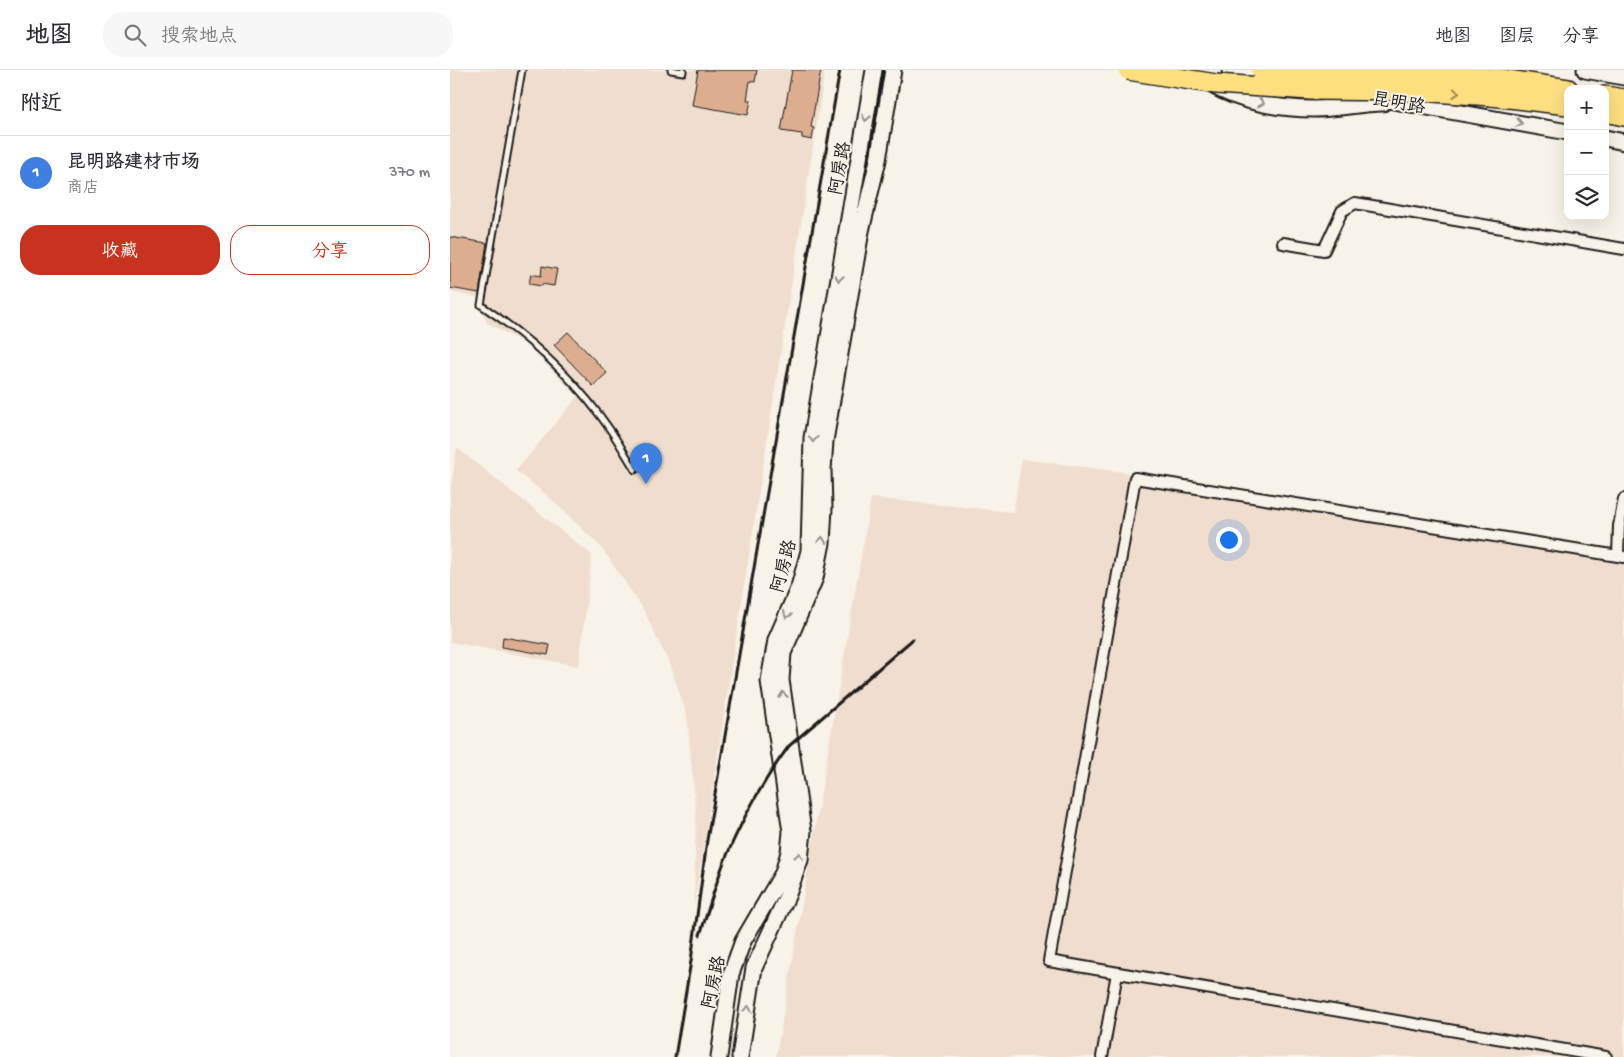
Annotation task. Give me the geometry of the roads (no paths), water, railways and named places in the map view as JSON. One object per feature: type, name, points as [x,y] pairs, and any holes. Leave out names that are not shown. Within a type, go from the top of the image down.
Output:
[{"type":"highway","points":[[1128,70],[1216,84],[1310,90],[1418,91],[1493,87],[1564,104]]},
{"type":"highway","points":[[1261,70],[1493,87],[1564,89]]},
{"type":"highway","points":[[1609,97],[1624,99]]},
{"type":"highway","points":[[1609,113],[1624,116]]},
{"type":"main road","name":"阿房路","points":[[719,1057],[731,974],[743,941],[783,873],[789,852],[790,832],[769,681],[776,640],[799,587],[809,551],[812,438],[874,70]]},
{"type":"main road","name":"阿房路","points":[[740,1057],[754,968],[788,894],[800,860],[803,831],[781,680],[783,652],[814,578],[822,543],[825,441],[861,231],[878,160],[893,70]]},
{"type":"main road","points":[[1185,70],[1227,94],[1268,104],[1314,109],[1369,103],[1407,103]]},
{"type":"main road","name":"昆明路","points":[[1230,70],[1564,131]]},
{"type":"main road","points":[[1585,70],[1624,77]]},
{"type":"main road","points":[[1609,139],[1624,142]]},
{"type":"street","points":[[1283,243],[1324,250],[1342,211],[1355,203],[1624,249]]},
{"type":"street","points":[[1606,1057],[1049,962],[1135,478],[1621,556],[1619,526],[1624,499]]},
{"type":"street","points":[[1102,1057],[1117,973]]},
{"type":"lane","points":[[522,70],[481,305],[508,323],[544,354],[581,394],[610,430],[635,470]]},
{"type":"lane","points":[[671,70],[683,72],[683,70]]},
{"type":"railway","points":[[675,1057],[691,961],[707,840],[840,70]]},
{"type":"railway","points":[[700,935],[724,862],[761,787],[779,759],[789,746],[913,639]]},
{"type":"place","name":"昆明路建材市场","points":[[646,484]]}]
